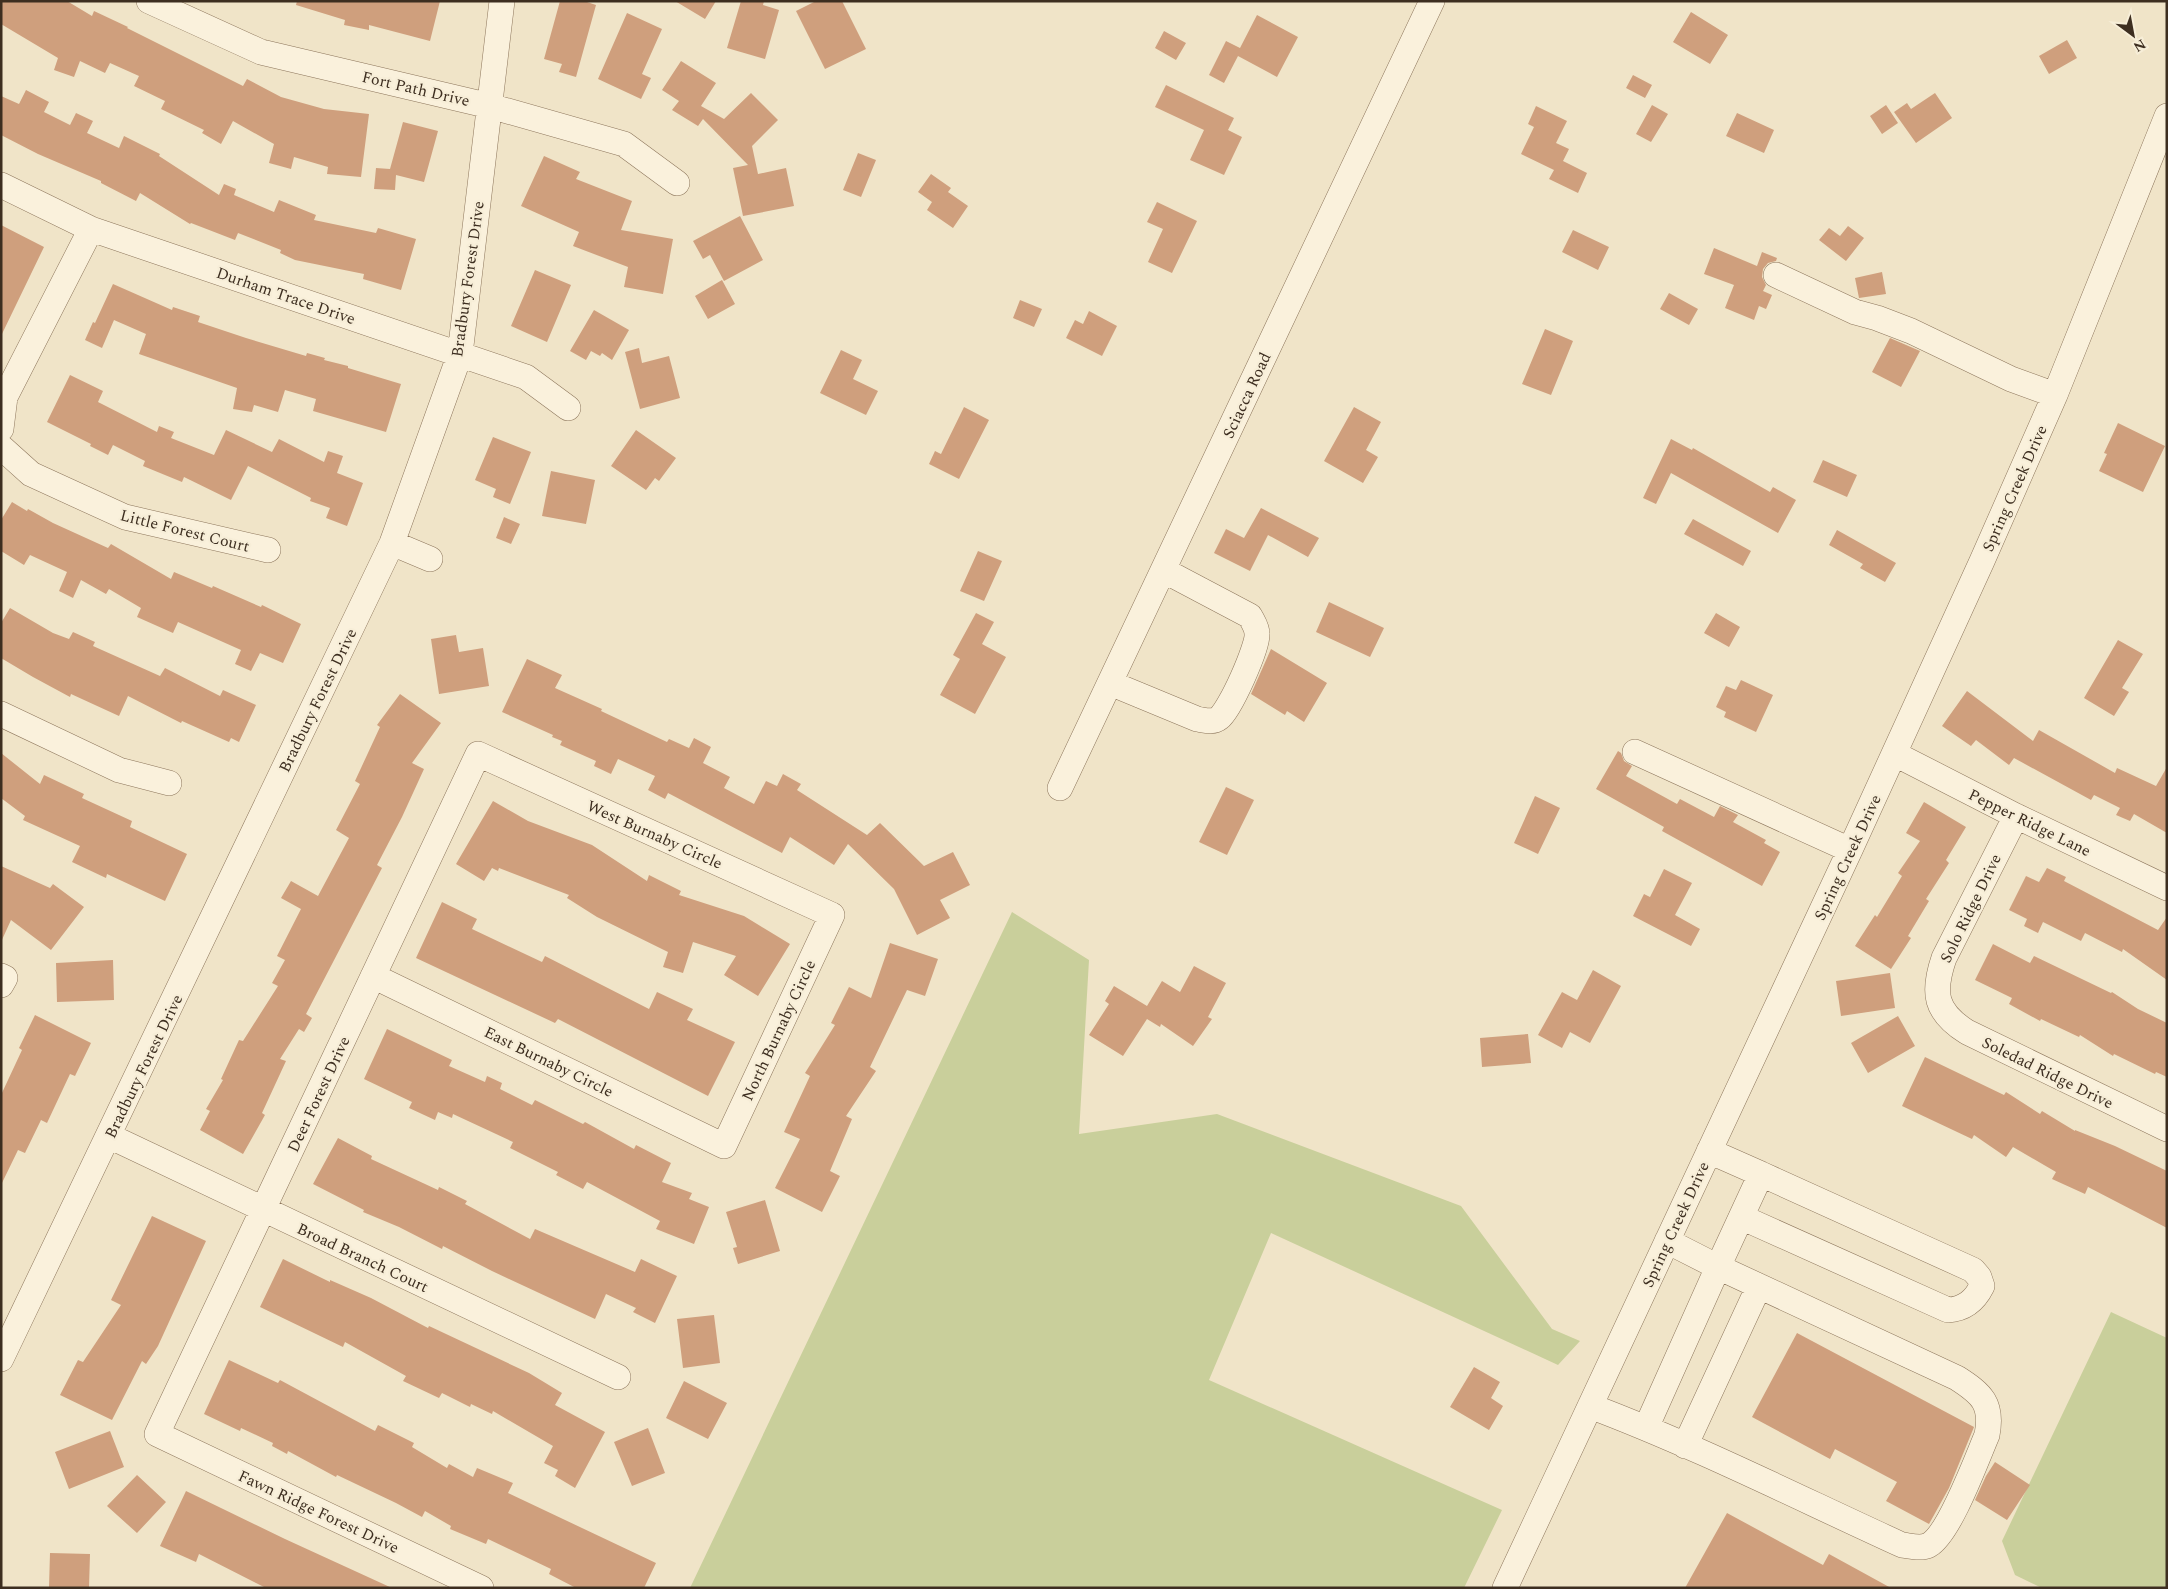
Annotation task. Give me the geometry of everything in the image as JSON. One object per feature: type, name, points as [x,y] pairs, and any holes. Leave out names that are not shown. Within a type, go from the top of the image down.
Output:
[{"type":"street","name":"Fort Path Drive","points":[[149,1],[261,52],[490,106],[624,144],[677,183]]},
{"type":"street","name":"Bradbury Forest Drive","points":[[1,1359],[392,543],[460,354],[502,1]]},
{"type":"street","name":"Sciacca Road","points":[[1060,788],[1432,1]]},
{"type":"street","name":"Spring Creek Drive","points":[[1505,1588],[1895,754],[1979,570],[2055,395],[2167,116]]},
{"type":"street","name":"Durham Trace Drive","points":[[1,185],[91,229],[526,377],[568,408]]},
{"type":"street","points":[[1,429],[5,398],[91,229]]},
{"type":"street","points":[[1776,275],[1856,312],[1911,331],[2011,380],[2055,395]]},
{"type":"street","name":"Little Forest Court","points":[[1,447],[32,474],[124,516],[268,550]]},
{"type":"street","points":[[392,543],[430,559]]},
{"type":"street","points":[[1110,683],[1197,719],[1210,722],[1219,719],[1226,710],[1244,673],[1257,635],[1256,625],[1250,616],[1163,570]]},
{"type":"street","points":[[1,714],[119,770],[169,783]]},
{"type":"street","points":[[1635,752],[1850,850]]},
{"type":"street","name":"West Burnaby Circle","points":[[478,754],[832,915]]},
{"type":"street","name":"Deer Forest Drive","points":[[157,1434],[478,754]]},
{"type":"street","name":"Pepper Ridge Lane","points":[[1895,754],[2016,816],[2167,888]]},
{"type":"street","name":"Solo Ridge Drive","points":[[1939,1004],[1936,989],[1938,974],[1944,958],[2016,816]]},
{"type":"street","name":"North Burnaby Circle","points":[[724,1146],[832,915]]},
{"type":"street","name":"East Burnaby Circle","points":[[373,976],[724,1146]]},
{"type":"street","name":"Soledad Ridge Drive","points":[[1939,1004],[1951,1022],[1966,1032],[2167,1129]]},
{"type":"street","name":"Broad Branch Court","points":[[109,1136],[618,1377]]},
{"type":"street","points":[[1709,1151],[1973,1270],[1979,1277],[1982,1286],[1968,1304],[1956,1310],[1948,1310],[1741,1217]]},
{"type":"street","points":[[1646,1428],[1761,1174]]},
{"type":"street","points":[[1590,1406],[1646,1428],[1902,1545],[1918,1548],[1929,1544],[1938,1535],[1952,1514],[1988,1435],[1990,1422],[1987,1406],[1983,1398],[1957,1378],[1667,1242]]},
{"type":"street","points":[[1685,1446],[1759,1286]]},
{"type":"street","name":"Fawn Ridge Forest Drive","points":[[157,1434],[482,1588]]},
{"type":"green space","points":[[1012,912],[1089,960],[1079,1134],[1217,1114],[1461,1206],[1552,1329],[1580,1341],[1558,1365],[1271,1233],[1209,1380],[1502,1510],[1464,1588],[690,1588]]},
{"type":"green space","points":[[2111,1312],[2167,1338],[2167,1588],[2042,1588],[2015,1575],[2002,1541]]},
{"type":"building","points":[[1,1],[67,1],[92,16],[94,11],[128,27],[243,86],[247,79],[281,97],[324,109],[369,114],[361,177],[327,174],[328,167],[294,157],[291,169],[269,163],[274,144],[233,121],[221,144],[202,133],[204,130],[161,109],[165,101],[134,86],[139,76],[110,63],[105,73],[80,61],[74,77],[54,70],[58,58],[1,24]]},
{"type":"building","points":[[297,1],[440,1],[430,41],[369,25],[369,30],[344,25],[345,20],[296,5]]},
{"type":"building","points":[[560,1],[584,1],[596,5],[576,77],[559,72],[562,64],[544,59]]},
{"type":"building","points":[[675,1],[716,1],[705,19]]},
{"type":"building","points":[[741,1],[764,1],[763,5],[779,10],[765,59],[727,48]]},
{"type":"building","points":[[816,1],[842,1],[866,49],[825,69],[796,11]]},
{"type":"building","points":[[1691,12],[1728,35],[1710,64],[1673,42]]},
{"type":"building","points":[[627,13],[662,29],[642,74],[651,78],[641,99],[598,79]]},
{"type":"building","points":[[1257,15],[1298,37],[1277,77],[1238,56],[1224,83],[1209,75],[1226,41],[1240,48]]},
{"type":"building","points":[[1164,31],[1186,43],[1176,60],[1155,48]]},
{"type":"building","points":[[2067,40],[2077,58],[2049,74],[2039,56]]},
{"type":"building","points":[[681,61],[716,83],[701,106],[724,119],[751,93],[778,120],[752,146],[758,174],[786,168],[794,206],[743,216],[733,168],[748,165],[703,119],[698,126],[672,110],[679,101],[662,90]]},
{"type":"building","points":[[1633,75],[1652,85],[1645,98],[1626,88]]},
{"type":"building","points":[[1166,85],[1234,118],[1228,130],[1242,137],[1224,175],[1190,160],[1204,130],[1155,107]]},
{"type":"building","points":[[26,90],[49,102],[44,112],[70,125],[76,113],[93,121],[87,133],[119,148],[124,136],[160,154],[159,156],[219,195],[224,184],[236,189],[234,195],[274,212],[279,200],[316,215],[314,220],[376,233],[378,228],[416,239],[401,290],[363,279],[364,274],[295,260],[280,253],[281,250],[238,233],[235,240],[190,224],[140,193],[136,201],[101,183],[101,181],[38,154],[1,135],[1,96],[19,104]]},
{"type":"building","points":[[1935,93],[1952,118],[1916,143],[1894,112],[1907,103],[1911,109]]},
{"type":"building","points":[[1652,105],[1668,114],[1651,142],[1636,134]]},
{"type":"building","points":[[1886,105],[1898,123],[1882,134],[1870,116]]},
{"type":"building","points":[[1536,106],[1567,121],[1556,143],[1569,149],[1563,161],[1587,173],[1578,193],[1549,179],[1554,170],[1521,154],[1534,127],[1528,124]]},
{"type":"building","points":[[1737,113],[1774,130],[1764,153],[1726,136]]},
{"type":"building","points":[[403,122],[438,131],[424,182],[396,175],[395,190],[374,189],[376,168],[390,169]]},
{"type":"building","points":[[858,153],[876,160],[861,197],[843,190]]},
{"type":"building","points":[[544,156],[580,172],[576,179],[632,201],[621,230],[673,239],[663,294],[624,287],[628,267],[573,246],[579,232],[521,206]]},
{"type":"building","points":[[931,174],[951,188],[948,192],[968,206],[953,228],[927,210],[932,202],[918,192]]},
{"type":"building","points":[[1157,202],[1197,221],[1172,273],[1148,262],[1163,229],[1147,222]]},
{"type":"building","points":[[740,216],[763,260],[724,281],[710,255],[703,259],[693,241]]},
{"type":"building","points":[[1,225],[44,247],[1,336]]},
{"type":"building","points":[[1848,226],[1864,238],[1846,261],[1819,240],[1829,228],[1840,236]]},
{"type":"building","points":[[1573,230],[1609,247],[1598,270],[1562,252]]},
{"type":"building","points":[[1714,248],[1757,266],[1762,252],[1777,258],[1776,261],[1768,263],[1763,269],[1762,277],[1766,285],[1763,291],[1772,295],[1766,309],[1759,306],[1754,320],[1725,308],[1734,285],[1704,274]]},
{"type":"building","points":[[535,270],[571,285],[547,342],[511,326]]},
{"type":"building","points":[[1882,272],[1886,294],[1859,298],[1855,278]]},
{"type":"building","points":[[722,280],[735,304],[708,319],[695,296]]},
{"type":"building","points":[[113,284],[172,310],[173,307],[200,316],[198,322],[306,356],[307,353],[325,358],[324,360],[401,384],[386,432],[313,411],[316,399],[285,390],[278,412],[254,405],[252,412],[233,409],[237,388],[139,354],[146,334],[114,320],[102,348],[85,340]]},
{"type":"building","points":[[1669,293],[1698,309],[1689,325],[1660,309]]},
{"type":"building","points":[[1020,300],[1042,309],[1034,327],[1013,318]]},
{"type":"building","points":[[594,310],[629,330],[612,360],[602,353],[600,356],[591,351],[586,360],[570,351]]},
{"type":"building","points":[[1089,311],[1117,326],[1102,356],[1066,338],[1075,320],[1083,324]]},
{"type":"building","points":[[1545,329],[1573,341],[1551,395],[1522,384]]},
{"type":"building","points":[[1890,338],[1920,351],[1901,387],[1872,372]]},
{"type":"building","points":[[639,348],[642,363],[669,356],[680,398],[640,409],[625,352]]},
{"type":"building","points":[[841,350],[862,360],[853,379],[878,391],[866,415],[820,393]]},
{"type":"building","points":[[70,375],[103,391],[98,402],[157,432],[159,426],[174,432],[171,438],[214,455],[226,430],[272,452],[279,439],[324,462],[328,451],[343,456],[337,473],[363,483],[347,526],[326,518],[330,508],[310,501],[311,498],[248,466],[231,500],[184,477],[182,482],[143,466],[145,461],[113,445],[108,455],[90,446],[91,444],[47,422]]},
{"type":"building","points":[[964,407],[989,420],[959,479],[929,464],[935,451],[941,454]]},
{"type":"building","points":[[1354,407],[1381,422],[1366,450],[1378,457],[1363,483],[1324,461]]},
{"type":"building","points":[[2118,423],[2165,446],[2143,492],[2099,471],[2107,454],[2104,453]]},
{"type":"building","points":[[636,430],[676,458],[659,481],[655,478],[646,490],[611,466]]},
{"type":"building","points":[[493,437],[531,452],[510,504],[493,497],[496,489],[475,480]]},
{"type":"building","points":[[1671,439],[1692,450],[1693,448],[1770,492],[1773,487],[1796,500],[1778,533],[1671,473],[1656,504],[1643,498]]},
{"type":"building","points":[[1823,460],[1857,475],[1847,497],[1813,482]]},
{"type":"building","points":[[551,471],[595,480],[586,524],[542,516]]},
{"type":"building","points":[[12,502],[27,511],[28,509],[53,523],[108,548],[111,544],[171,579],[174,572],[212,588],[213,586],[261,607],[262,605],[301,624],[283,663],[260,653],[251,671],[235,664],[241,650],[178,622],[173,633],[137,617],[141,608],[109,589],[106,594],[81,580],[73,598],[59,591],[67,572],[30,555],[24,565],[1,551],[1,520]]},
{"type":"building","points":[[1261,508],[1319,538],[1308,557],[1268,535],[1250,571],[1214,553],[1226,529],[1244,538]]},
{"type":"building","points":[[504,517],[520,524],[511,544],[496,538]]},
{"type":"building","points":[[1693,519],[1751,551],[1743,566],[1684,534]]},
{"type":"building","points":[[1837,530],[1896,563],[1885,582],[1860,568],[1863,564],[1829,545]]},
{"type":"building","points":[[978,551],[1002,561],[984,601],[960,591]]},
{"type":"building","points":[[1329,602],[1384,628],[1370,657],[1316,632]]},
{"type":"building","points":[[10,608],[53,633],[69,639],[73,632],[95,642],[93,646],[160,676],[165,668],[220,696],[223,690],[256,705],[239,742],[231,738],[229,742],[182,721],[181,723],[128,696],[119,716],[71,694],[70,697],[33,677],[1,658],[1,623]]},
{"type":"building","points":[[976,613],[994,622],[982,644],[1006,657],[975,714],[940,695],[960,659],[953,655]]},
{"type":"building","points":[[1716,613],[1740,627],[1729,647],[1704,633]]},
{"type":"building","points":[[456,635],[459,652],[483,648],[489,686],[439,694],[431,639]]},
{"type":"building","points":[[2118,640],[2143,654],[2122,688],[2129,692],[2114,716],[2084,698]]},
{"type":"building","points":[[1271,649],[1327,683],[1304,722],[1287,711],[1285,715],[1251,694]]},
{"type":"building","points":[[527,659],[562,675],[555,688],[602,709],[601,711],[667,742],[669,739],[689,748],[694,738],[711,747],[703,763],[730,777],[724,788],[754,804],[766,781],[777,786],[783,774],[801,784],[797,790],[867,835],[880,823],[924,866],[953,852],[970,885],[940,900],[950,918],[917,935],[894,889],[848,844],[834,865],[790,837],[782,853],[668,793],[665,799],[648,790],[655,776],[618,759],[611,774],[594,766],[596,761],[560,745],[562,741],[552,737],[553,735],[502,712]]},
{"type":"building","points":[[1741,680],[1773,695],[1756,732],[1724,717],[1726,712],[1716,707],[1726,686],[1736,690]]},
{"type":"building","points":[[1967,691],[2033,741],[2039,730],[2115,773],[2117,768],[2156,786],[2167,767],[2167,833],[2134,814],[2130,821],[2116,815],[2120,808],[2094,795],[2091,800],[2014,758],[2009,765],[1976,740],[1971,746],[1942,726]]},
{"type":"building","points":[[400,694],[441,723],[412,763],[424,769],[377,865],[382,868],[306,1014],[312,1018],[304,1032],[299,1029],[280,1059],[286,1061],[262,1113],[265,1115],[243,1154],[200,1130],[210,1111],[206,1109],[223,1080],[221,1079],[239,1040],[243,1041],[278,986],[272,983],[285,960],[277,956],[301,909],[281,898],[291,881],[318,896],[349,838],[336,830],[360,784],[355,781],[380,727],[377,725]]},
{"type":"building","points":[[1618,751],[1621,753],[1624,761],[1632,766],[1626,776],[1677,804],[1680,799],[1714,817],[1720,806],[1738,815],[1733,822],[1766,840],[1764,843],[1780,852],[1762,886],[1662,831],[1664,827],[1596,789]]},
{"type":"building","points":[[1,753],[40,784],[44,775],[84,794],[82,798],[132,821],[130,827],[187,854],[165,901],[107,874],[106,878],[72,862],[80,846],[23,820],[25,816],[1,798]]},
{"type":"building","points":[[1226,787],[1254,800],[1227,855],[1199,842]]},
{"type":"building","points":[[1535,796],[1560,808],[1538,854],[1514,843]]},
{"type":"building","points":[[493,801],[528,821],[592,845],[647,881],[649,875],[681,891],[679,895],[744,916],[790,944],[758,996],[724,975],[736,956],[693,942],[683,973],[663,967],[668,952],[597,917],[567,898],[569,895],[499,868],[498,871],[492,868],[484,881],[456,864]]},
{"type":"building","points":[[1924,802],[1966,827],[1946,860],[1949,863],[1926,899],[1929,901],[1908,936],[1911,938],[1891,969],[1855,946],[1875,915],[1877,917],[1902,876],[1898,873],[1920,841],[1906,833]]},
{"type":"building","points":[[1,866],[50,888],[53,884],[84,907],[51,950],[11,920],[1,942]]},
{"type":"building","points":[[2047,868],[2066,877],[2064,881],[2158,930],[2167,917],[2167,980],[2123,949],[2122,952],[2085,933],[2081,941],[2043,922],[2038,933],[2024,926],[2027,919],[2009,910],[2026,876],[2039,882]]},
{"type":"building","points":[[1664,869],[1692,883],[1675,915],[1700,929],[1691,946],[1633,916],[1644,894],[1650,897]]},
{"type":"building","points":[[442,902],[477,919],[472,929],[542,962],[545,956],[649,1009],[657,992],[693,1009],[687,1020],[735,1042],[708,1096],[558,1019],[555,1023],[416,958]]},
{"type":"building","points":[[890,943],[938,959],[925,996],[907,990],[870,1067],[876,1071],[846,1116],[852,1119],[830,1171],[840,1176],[822,1212],[775,1188],[800,1139],[784,1132],[810,1076],[805,1073],[835,1025],[831,1023],[849,987],[871,998]]},
{"type":"building","points":[[1993,944],[2030,963],[2034,956],[2112,992],[2138,1009],[2167,1023],[2167,1077],[2156,1072],[2155,1074],[2114,1054],[2113,1056],[2080,1035],[2079,1037],[2041,1019],[2040,1021],[2009,1004],[2012,998],[1975,980]]},
{"type":"building","points":[[113,960],[114,1000],[57,1002],[56,963]]},
{"type":"building","points":[[1194,966],[1226,983],[1208,1017],[1212,1019],[1193,1046],[1161,1024],[1160,1027],[1147,1019],[1123,1056],[1089,1035],[1109,1004],[1105,1001],[1114,986],[1147,1006],[1162,981],[1180,992]]},
{"type":"building","points":[[1593,970],[1621,986],[1590,1043],[1570,1032],[1562,1048],[1538,1035],[1562,992],[1577,1000]]},
{"type":"building","points":[[1890,973],[1895,1008],[1841,1016],[1836,981]]},
{"type":"building","points":[[35,1015],[91,1043],[75,1076],[70,1074],[47,1123],[41,1120],[25,1153],[18,1150],[1,1185],[1,1095],[22,1050],[19,1048]]},
{"type":"building","points":[[1898,1016],[1915,1046],[1868,1073],[1851,1043]]},
{"type":"building","points":[[387,1029],[452,1060],[449,1066],[485,1082],[487,1076],[502,1083],[500,1089],[532,1105],[535,1100],[583,1124],[585,1122],[634,1149],[636,1145],[671,1163],[662,1182],[692,1193],[689,1199],[709,1207],[694,1244],[656,1229],[660,1221],[587,1182],[583,1189],[556,1175],[558,1172],[510,1148],[513,1142],[453,1114],[452,1118],[438,1112],[435,1120],[409,1108],[412,1102],[364,1079]]},
{"type":"building","points":[[1528,1034],[1531,1063],[1482,1067],[1480,1038]]},
{"type":"building","points":[[1925,1057],[2004,1095],[2006,1092],[2040,1114],[2042,1111],[2075,1131],[2115,1146],[2167,1171],[2167,1228],[2088,1187],[2085,1194],[2052,1179],[2056,1172],[2013,1147],[2006,1157],[1974,1135],[1972,1139],[1902,1106]]},
{"type":"building","points":[[338,1138],[372,1156],[371,1159],[438,1190],[439,1187],[467,1201],[465,1204],[530,1239],[535,1229],[635,1272],[641,1259],[677,1276],[655,1323],[633,1312],[636,1308],[606,1294],[595,1319],[443,1246],[442,1249],[399,1227],[363,1212],[364,1210],[313,1184]]},
{"type":"building","points":[[765,1200],[780,1251],[738,1264],[733,1248],[737,1247],[726,1212]]},
{"type":"building","points":[[152,1216],[206,1241],[158,1346],[146,1364],[142,1361],[112,1420],[60,1395],[78,1360],[83,1362],[121,1305],[111,1300]]},
{"type":"building","points":[[283,1259],[330,1282],[330,1280],[371,1298],[428,1328],[429,1326],[529,1373],[562,1393],[555,1405],[605,1432],[575,1488],[555,1476],[558,1470],[544,1463],[553,1446],[493,1411],[492,1414],[471,1404],[470,1407],[442,1393],[439,1398],[403,1381],[406,1376],[345,1342],[343,1347],[260,1307]]},
{"type":"building","points":[[714,1315],[720,1363],[683,1368],[677,1319]]},
{"type":"building","points":[[1797,1333],[1974,1427],[1949,1488],[1929,1524],[1886,1501],[1897,1482],[1835,1449],[1830,1459],[1752,1417]]},
{"type":"building","points":[[229,1360],[278,1383],[280,1380],[375,1431],[378,1425],[414,1443],[412,1447],[447,1468],[449,1464],[473,1477],[477,1468],[513,1483],[508,1493],[656,1563],[644,1588],[576,1588],[549,1574],[551,1569],[488,1539],[486,1544],[450,1529],[451,1526],[425,1511],[422,1517],[337,1475],[336,1477],[288,1451],[287,1454],[272,1446],[273,1443],[241,1428],[240,1431],[204,1414]]},
{"type":"building","points":[[1474,1367],[1500,1382],[1491,1398],[1503,1406],[1489,1430],[1450,1407]]},
{"type":"building","points":[[684,1381],[727,1403],[708,1439],[666,1418]]},
{"type":"building","points":[[648,1428],[665,1473],[632,1486],[614,1442]]},
{"type":"building","points":[[110,1431],[124,1467],[69,1489],[55,1452]]},
{"type":"building","points":[[1995,1462],[2030,1485],[2007,1520],[1975,1500]]},
{"type":"building","points":[[137,1475],[166,1502],[137,1533],[107,1506]]},
{"type":"building","points":[[186,1491],[392,1588],[266,1588],[199,1554],[196,1562],[160,1546]]},
{"type":"building","points":[[1727,1513],[1823,1565],[1829,1554],[1891,1588],[1685,1588]]},
{"type":"building","points":[[50,1553],[90,1554],[89,1588],[49,1588]]}]
